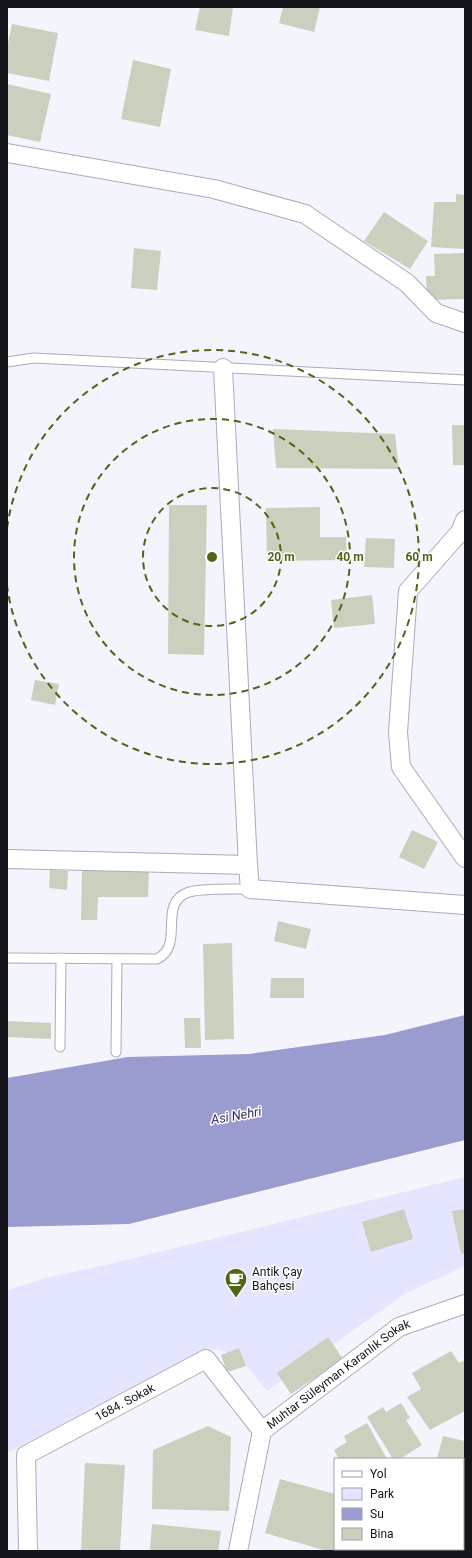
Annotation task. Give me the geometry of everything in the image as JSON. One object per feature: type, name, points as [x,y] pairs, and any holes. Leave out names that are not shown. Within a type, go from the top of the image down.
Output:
[{"type":"street","points":[[7,153],[214,189],[305,214],[407,283],[436,313],[465,323]]},
{"type":"street","points":[[223,368],[250,889],[465,906]]},
{"type":"street","points":[[465,520],[460,532],[408,591],[398,732],[401,767],[465,858]]},
{"type":"street","points":[[7,859],[248,865]]},
{"type":"street","name":"Muhtar Süleyman Karanlık Sokak","points":[[238,1551],[262,1432],[399,1327],[465,1304]]},
{"type":"street","name":"1684. Sokak","points":[[28,1551],[26,1455],[206,1359],[262,1432]]},
{"type":"lane","points":[[7,362],[34,358],[465,380]]},
{"type":"lane","points":[[7,958],[157,959],[164,956],[169,950],[171,943],[172,911],[174,905],[183,895],[195,891],[250,889]]},
{"type":"lane","points":[[60,1047],[61,958]]},
{"type":"lane","points":[[116,1052],[117,959]]},
{"type":"green space","points":[[465,1177],[465,1266],[406,1293],[267,1391],[237,1354],[207,1348],[7,1453],[7,1290],[46,1278],[110,1264]]},
{"type":"water","name":"Asi Nehri","points":[[465,1015],[465,1140],[129,1224],[7,1227],[7,1078],[128,1057],[249,1054],[385,1035]]},
{"type":"building","points":[[200,7],[233,7],[229,36],[195,30]]},
{"type":"building","points":[[283,7],[320,7],[314,32],[279,23]]},
{"type":"building","points":[[12,24],[58,33],[49,81],[7,73],[7,48]]},
{"type":"building","points":[[133,60],[171,69],[160,127],[121,119]]},
{"type":"building","points":[[7,84],[51,94],[40,142],[7,135]]},
{"type":"building","points":[[456,194],[465,195],[465,249],[431,247],[434,202],[456,202]]},
{"type":"building","points":[[384,212],[428,241],[410,269],[364,241]]},
{"type":"building","points":[[134,248],[161,251],[157,290],[131,288]]},
{"type":"building","points":[[465,253],[465,299],[427,300],[426,276],[435,276],[434,254]]},
{"type":"building","points":[[452,425],[465,425],[465,465],[453,465]]},
{"type":"building","points":[[273,429],[395,434],[399,469],[276,468]]},
{"type":"building","points":[[169,505],[207,505],[204,655],[168,654]]},
{"type":"building","points":[[320,507],[320,537],[346,537],[347,560],[267,561],[266,508]]},
{"type":"building","points":[[366,538],[395,539],[394,568],[364,567]]},
{"type":"building","points":[[372,595],[375,624],[334,628],[331,600]]},
{"type":"building","points":[[35,680],[59,684],[55,705],[31,700]]},
{"type":"building","points":[[412,830],[438,842],[424,869],[399,857]]},
{"type":"building","points":[[50,870],[68,871],[67,890],[49,888]]},
{"type":"building","points":[[82,870],[149,871],[148,897],[98,897],[97,920],[81,920]]},
{"type":"building","points":[[278,921],[311,929],[306,949],[274,941]]},
{"type":"building","points":[[232,943],[234,1039],[205,1040],[203,944]]},
{"type":"building","points":[[271,978],[304,978],[304,998],[270,998]]},
{"type":"building","points":[[184,1018],[200,1018],[201,1048],[185,1048]]},
{"type":"building","points":[[7,1021],[51,1023],[51,1039],[7,1037]]},
{"type":"building","points":[[404,1209],[413,1239],[371,1252],[362,1222]]},
{"type":"building","points":[[465,1209],[465,1253],[461,1254],[452,1211]]},
{"type":"building","points":[[328,1337],[343,1359],[291,1394],[277,1373]]},
{"type":"building","points":[[239,1348],[246,1366],[227,1372],[221,1355]]},
{"type":"building","points":[[451,1351],[459,1363],[465,1360],[465,1411],[430,1430],[407,1397],[421,1389],[412,1373]]},
{"type":"building","points":[[401,1403],[410,1418],[406,1420],[422,1445],[402,1458],[392,1458],[367,1417],[383,1407],[386,1412]]},
{"type":"building","points":[[367,1423],[386,1458],[338,1458],[334,1450],[347,1442],[344,1436]]},
{"type":"building","points":[[208,1426],[231,1437],[229,1511],[152,1509],[153,1450]]},
{"type":"building","points":[[443,1436],[465,1441],[465,1509],[464,1458],[437,1458]]},
{"type":"building","points":[[85,1463],[125,1465],[120,1551],[81,1551]]},
{"type":"building","points":[[280,1479],[334,1494],[334,1550],[373,1551],[327,1551],[265,1533]]},
{"type":"building","points":[[152,1524],[221,1531],[218,1551],[150,1551]]},
{"type":"place","name":"Antik Çay Bahçesi","points":[[236,1298]]}]
